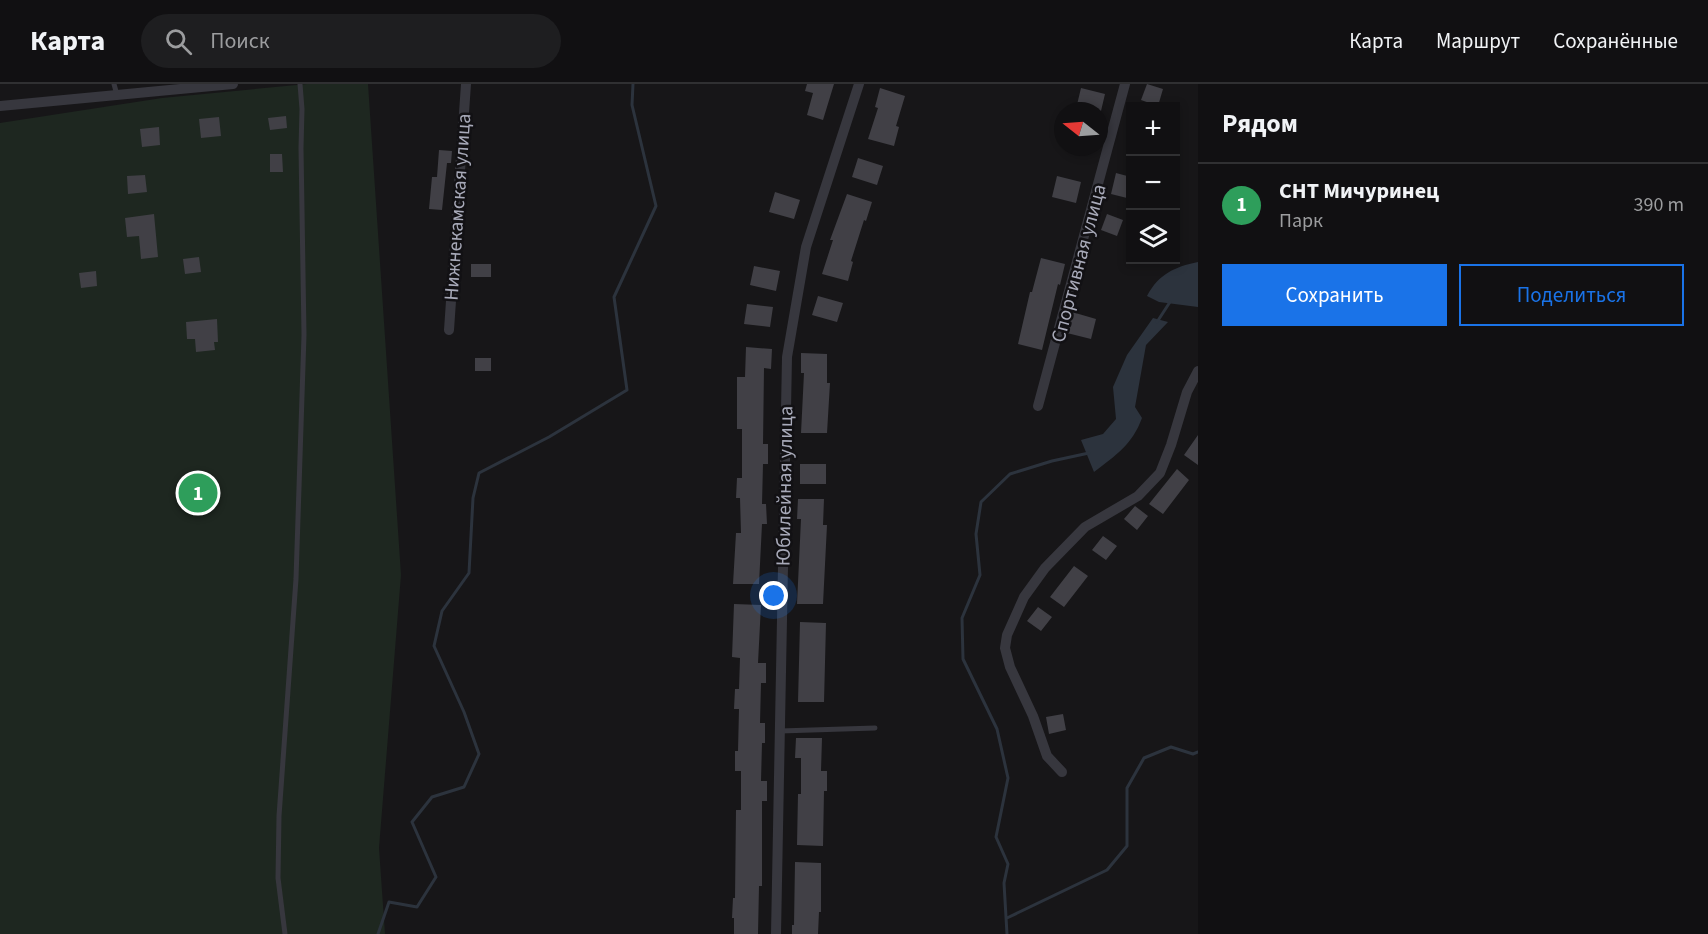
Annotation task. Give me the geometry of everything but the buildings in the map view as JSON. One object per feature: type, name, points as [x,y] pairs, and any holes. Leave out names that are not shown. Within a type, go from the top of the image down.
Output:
[{"type":"street","points":[[0,106],[116,89],[233,84]]},
{"type":"street","name":"Нижнекамская улица","points":[[449,330],[466,84]]},
{"type":"street","name":"Юбилейная улица","points":[[776,934],[778,731],[787,357],[806,247],[859,84]]},
{"type":"street","name":"Спортивная улица","points":[[1038,406],[1125,84]]},
{"type":"street","points":[[1062,772],[1047,756],[1033,716],[1010,667],[1005,648],[1007,635],[1024,597],[1045,568],[1085,527],[1138,496],[1160,473],[1187,392],[1198,371]]},
{"type":"lane","points":[[285,934],[278,878],[279,816],[296,579],[304,335],[300,84]]},
{"type":"lane","points":[[778,731],[875,728]]},
{"type":"shaded area","points":[[307,84],[368,84],[401,575],[379,848],[385,934],[0,934],[0,123],[162,98]]},
{"type":"shaded area","points":[[1198,262],[1198,307],[1159,302],[1147,296],[1157,282],[1168,273]]},
{"type":"shaded area","points":[[1153,318],[1168,322],[1146,345],[1135,407],[1142,418],[1128,442],[1116,455],[1094,472],[1081,440],[1103,434],[1116,419],[1113,387],[1127,355]]},
{"type":"waterway","points":[[378,934],[389,902],[417,907],[436,877],[412,822],[432,797],[464,787],[479,754],[464,712],[434,646],[442,611],[469,573],[473,498],[479,473],[549,437],[627,390],[614,297],[656,206],[632,105],[633,84]]},
{"type":"waterway","points":[[1157,322],[1170,302]]},
{"type":"waterway","points":[[1007,934],[1004,883],[1008,864],[996,837],[1008,778],[997,729],[963,659],[962,618],[980,575],[976,534],[981,502],[1010,474],[1089,453]]},
{"type":"waterway","points":[[1007,918],[1107,870],[1127,846],[1127,788],[1144,758],[1171,747],[1193,754],[1198,752]]},
{"type":"place","name":"СНТ Мичуринец","points":[[198,493]]}]
